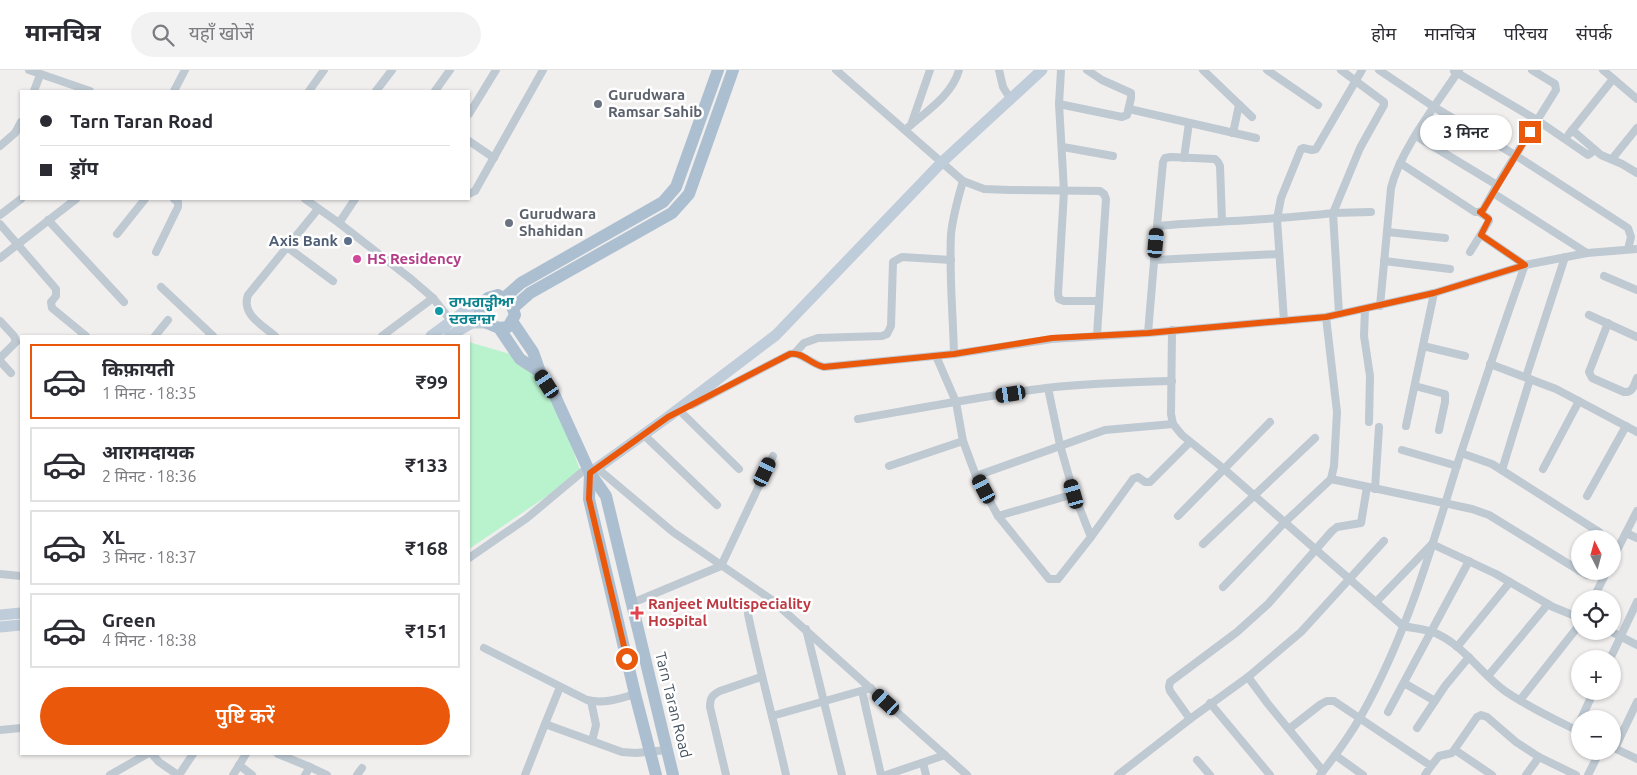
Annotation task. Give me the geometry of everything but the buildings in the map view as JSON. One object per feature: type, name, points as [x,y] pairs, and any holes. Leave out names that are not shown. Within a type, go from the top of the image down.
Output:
[{"type":"main road","points":[[451,335],[472,322],[508,327],[510,309],[521,282],[663,202],[676,187],[718,70]]},
{"type":"main road","points":[[510,309],[530,293],[672,213],[689,194],[733,70]]},
{"type":"main road","points":[[592,469],[668,417],[776,335],[941,163],[1042,70]]},
{"type":"main road","points":[[432,335],[468,309],[481,305],[488,298],[498,295],[510,309],[533,352],[540,372],[555,396],[592,469],[589,499],[656,775]]},
{"type":"main road","points":[[481,305],[480,312],[520,359],[540,372]]},
{"type":"main road","name":"Tarn Taran Road","points":[[592,469],[606,496],[673,775]]},
{"type":"main road","points":[[0,615],[20,613]]},
{"type":"main road","points":[[0,627],[20,625]]},
{"type":"street","points":[[29,70],[87,90]]},
{"type":"street","points":[[175,90],[185,70]]},
{"type":"street","points":[[317,79],[318,70]]},
{"type":"street","points":[[310,90],[324,70]]},
{"type":"street","points":[[377,90],[392,70]]},
{"type":"street","points":[[436,90],[450,70]]},
{"type":"street","points":[[470,112],[496,70]]},
{"type":"street","points":[[470,194],[475,191],[542,70]]},
{"type":"street","points":[[836,70],[908,128],[941,163],[963,181],[984,188],[1100,191],[1104,194],[1106,198],[1097,335]]},
{"type":"street","points":[[908,128],[930,70]]},
{"type":"street","points":[[908,128],[949,91],[956,80],[959,70]]},
{"type":"street","points":[[999,70],[1003,87],[1011,100]]},
{"type":"street","points":[[1060,70],[1059,104],[1064,191],[1058,294],[1060,299],[1064,301],[1099,301]]},
{"type":"street","points":[[1059,104],[1122,118],[1127,115],[1132,98],[1128,91],[1102,80],[1087,70]]},
{"type":"street","points":[[1203,70],[1252,117]]},
{"type":"street","points":[[1267,70],[1318,105]]},
{"type":"street","points":[[1339,314],[1333,213],[1360,148],[1384,105],[1383,99],[1341,70]]},
{"type":"street","points":[[1284,320],[1278,219],[1281,198],[1301,149],[1316,149],[1362,70]]},
{"type":"street","points":[[1379,70],[1434,107],[1515,155],[1628,228],[1631,237],[1628,249]]},
{"type":"street","points":[[1480,212],[1538,120],[1556,87],[1555,84],[1532,70]]},
{"type":"street","points":[[1603,70],[1636,95]]},
{"type":"street","points":[[1380,306],[1391,188],[1394,174],[1456,71],[1538,120],[1588,155],[1595,150]]},
{"type":"street","points":[[34,90],[40,75]]},
{"type":"street","points":[[1565,139],[1613,79]]},
{"type":"street","points":[[1233,133],[1239,105]]},
{"type":"street","points":[[1129,109],[1256,138]]},
{"type":"street","points":[[1184,158],[1189,123]]},
{"type":"street","points":[[0,146],[14,133],[20,124]]},
{"type":"street","points":[[1612,159],[1637,128]]},
{"type":"street","points":[[1572,130],[1606,159],[1612,159],[1637,173]]},
{"type":"street","points":[[1416,136],[1497,185]]},
{"type":"street","points":[[470,141],[494,158]]},
{"type":"street","points":[[1062,147],[1113,156]]},
{"type":"street","points":[[1148,333],[1163,162],[1166,158],[1215,159],[1218,162],[1220,166],[1222,221]]},
{"type":"street","points":[[1400,163],[1475,212],[1480,212],[1489,219],[1470,252]]},
{"type":"street","points":[[954,354],[951,232],[954,210],[963,181]]},
{"type":"street","points":[[1493,193],[1587,253]]},
{"type":"street","points":[[0,215],[20,200]]},
{"type":"street","points":[[0,258],[75,200]]},
{"type":"street","points":[[117,234],[145,200]]},
{"type":"street","points":[[156,252],[178,207],[178,202],[175,200]]},
{"type":"street","points":[[306,200],[339,223],[433,298],[452,322]]},
{"type":"street","points":[[339,223],[354,200]]},
{"type":"street","points":[[274,335],[250,314],[246,301],[248,295],[318,209]]},
{"type":"street","points":[[1157,226],[1371,212]]},
{"type":"street","points":[[48,220],[124,302]]},
{"type":"street","points":[[0,224],[56,289],[56,296],[51,302],[52,308],[83,335]]},
{"type":"street","points":[[1387,232],[1445,238]]},
{"type":"street","points":[[1481,235],[1525,265]]},
{"type":"street","points":[[287,247],[333,282]]},
{"type":"street","points":[[668,417],[795,353],[801,355],[814,365],[824,367],[954,354],[1052,338],[1148,333],[1326,317],[1434,293],[1525,265],[1587,253],[1637,249]]},
{"type":"street","points":[[1154,260],[1279,254]]},
{"type":"street","points":[[795,353],[804,343],[818,338],[882,336],[887,334],[891,326],[893,262],[902,257],[951,260]]},
{"type":"street","points":[[1502,470],[1565,257]]},
{"type":"street","points":[[1384,261],[1450,269]]},
{"type":"street","points":[[1248,677],[1322,773],[1360,717],[1383,674],[1403,626],[1422,578],[1490,364],[1525,265]]},
{"type":"street","points":[[1604,276],[1637,290]]},
{"type":"street","points":[[161,287],[212,335]]},
{"type":"street","points":[[1406,426],[1434,293]]},
{"type":"street","points":[[383,335],[433,298]]},
{"type":"street","points":[[1365,309],[1364,336],[1370,376],[1369,422]]},
{"type":"street","points":[[1589,315],[1637,336]]},
{"type":"street","points":[[1224,587],[1285,522],[1331,479],[1334,466],[1337,412],[1326,317]]},
{"type":"street","points":[[156,335],[168,320]]},
{"type":"street","points":[[0,321],[14,336],[16,342],[0,360],[12,373]]},
{"type":"street","points":[[1608,323],[1589,372],[1590,376],[1628,393],[1632,390],[1637,378]]},
{"type":"street","points":[[1172,330],[1171,414],[1173,424],[1190,442],[1224,469],[1403,626],[1432,632],[1457,647],[1504,690],[1541,713],[1571,728]]},
{"type":"street","points":[[1423,346],[1465,356]]},
{"type":"street","points":[[936,356],[956,402],[963,441],[976,476],[998,516],[1049,579],[1054,580],[1058,578],[1091,537],[1133,479],[1138,477],[1145,482],[1150,482],[1190,442]]},
{"type":"street","points":[[1490,364],[1556,389],[1637,432]]},
{"type":"street","points":[[858,420],[1048,388],[1107,383],[1172,381]]},
{"type":"street","points":[[1415,386],[1445,394],[1439,430]]},
{"type":"street","points":[[1048,388],[1060,445],[1074,494],[1091,537]]},
{"type":"street","points":[[1543,469],[1579,402]]},
{"type":"street","points":[[680,411],[739,469]]},
{"type":"street","points":[[1178,516],[1270,422]]},
{"type":"street","points":[[976,476],[1105,430],[1173,424]]},
{"type":"street","points":[[1587,496],[1626,426]]},
{"type":"street","points":[[1190,719],[1170,691],[1168,686],[1170,682],[1237,632],[1268,604],[1315,549],[1337,527],[1360,524],[1371,488],[1379,427]]},
{"type":"street","points":[[643,434],[716,506]]},
{"type":"street","points":[[1203,544],[1315,438]]},
{"type":"street","points":[[889,466],[963,441]]},
{"type":"street","points":[[1402,450],[1458,466]]},
{"type":"street","points":[[1461,454],[1492,464],[1596,530]]},
{"type":"street","points":[[632,603],[722,566],[773,456]]},
{"type":"street","points":[[470,557],[527,518],[592,469],[673,532],[772,600],[967,775]]},
{"type":"street","points":[[1331,479],[1489,515],[1571,566]]},
{"type":"street","points":[[998,516],[1074,494]]},
{"type":"street","points":[[1621,543],[1637,511]]},
{"type":"street","points":[[1626,533],[1637,538]]},
{"type":"street","points":[[1118,775],[1248,677],[1301,632],[1384,541]]},
{"type":"street","points":[[1432,544],[1571,614]]},
{"type":"street","points":[[1376,602],[1432,544]]},
{"type":"street","points":[[1388,712],[1469,562]]},
{"type":"street","points":[[0,574],[20,576]]},
{"type":"street","points":[[1457,647],[1510,582]]},
{"type":"street","points":[[1637,602],[1621,637],[1637,645]]},
{"type":"street","points":[[1488,676],[1548,604]]},
{"type":"street","points":[[748,614],[761,677],[786,775]]},
{"type":"street","points":[[806,629],[842,775]]},
{"type":"street","points":[[1520,700],[1571,635]]},
{"type":"street","points":[[484,648],[591,701],[607,702],[635,694]]},
{"type":"street","points":[[1418,728],[1435,701],[1469,657]]},
{"type":"street","points":[[726,775],[710,700],[713,694],[761,677]]},
{"type":"street","points":[[1404,683],[1435,701]]},
{"type":"street","points":[[525,775],[560,687]]},
{"type":"street","points":[[772,716],[871,688]]},
{"type":"street","points":[[862,691],[881,775]]},
{"type":"street","points":[[591,701],[596,726],[592,741]]},
{"type":"street","points":[[1289,729],[1321,704],[1327,701],[1334,701],[1340,703],[1431,766]]},
{"type":"street","points":[[1621,734],[1637,702]]},
{"type":"street","points":[[1210,704],[1270,775]]},
{"type":"street","points":[[1425,775],[1439,756],[1448,755],[1455,750],[1476,718],[1481,715],[1487,717],[1516,742],[1539,757],[1576,775]]},
{"type":"street","points":[[545,724],[622,752],[650,753],[667,750]]},
{"type":"street","points":[[0,730],[20,728]]},
{"type":"street","points":[[1455,750],[1492,775]]},
{"type":"street","points":[[1621,751],[1637,759]]},
{"type":"street","points":[[110,775],[145,755]]},
{"type":"street","points":[[153,755],[159,762],[179,775],[192,755]]},
{"type":"street","points":[[232,775],[245,755]]},
{"type":"street","points":[[280,755],[327,775]]},
{"type":"street","points":[[886,775],[945,755]]},
{"type":"street","points":[[1335,755],[1363,775]]},
{"type":"street","points":[[1526,775],[1539,757]]},
{"type":"street","points":[[1197,760],[1210,775]]},
{"type":"street","points":[[1588,775],[1596,760]]},
{"type":"street","points":[[923,763],[926,775]]},
{"type":"street","points":[[239,765],[252,775]]},
{"type":"street","points":[[305,775],[310,767]]},
{"type":"street","points":[[357,775],[362,768]]},
{"type":"green space","points":[[470,342],[520,357],[553,393],[581,473],[470,548]]},
{"type":"place","name":"Gurudwara Ramsar Sahib","points":[[598,104]]},
{"type":"place","name":"Gurudwara Shahidan","points":[[509,223]]},
{"type":"place","name":"Axis Bank","points":[[348,241]]},
{"type":"place","name":"HS Residency","points":[[357,259]]},
{"type":"place","name":"ਰਾਮਗੜ੍ਹੀਆ ਦਰਵਾਜ਼ਾ","points":[[439,311]]},
{"type":"place","name":"Ranjeet Multispeciality Hospital","points":[[637,613]]},
{"type":"route","points":[[627,659],[589,499],[590,473],[668,417],[795,353],[801,355],[814,365],[824,367],[954,354],[1052,338],[1148,333],[1326,317],[1434,293],[1525,265],[1481,235],[1489,219],[1480,212],[1530,132]]}]
